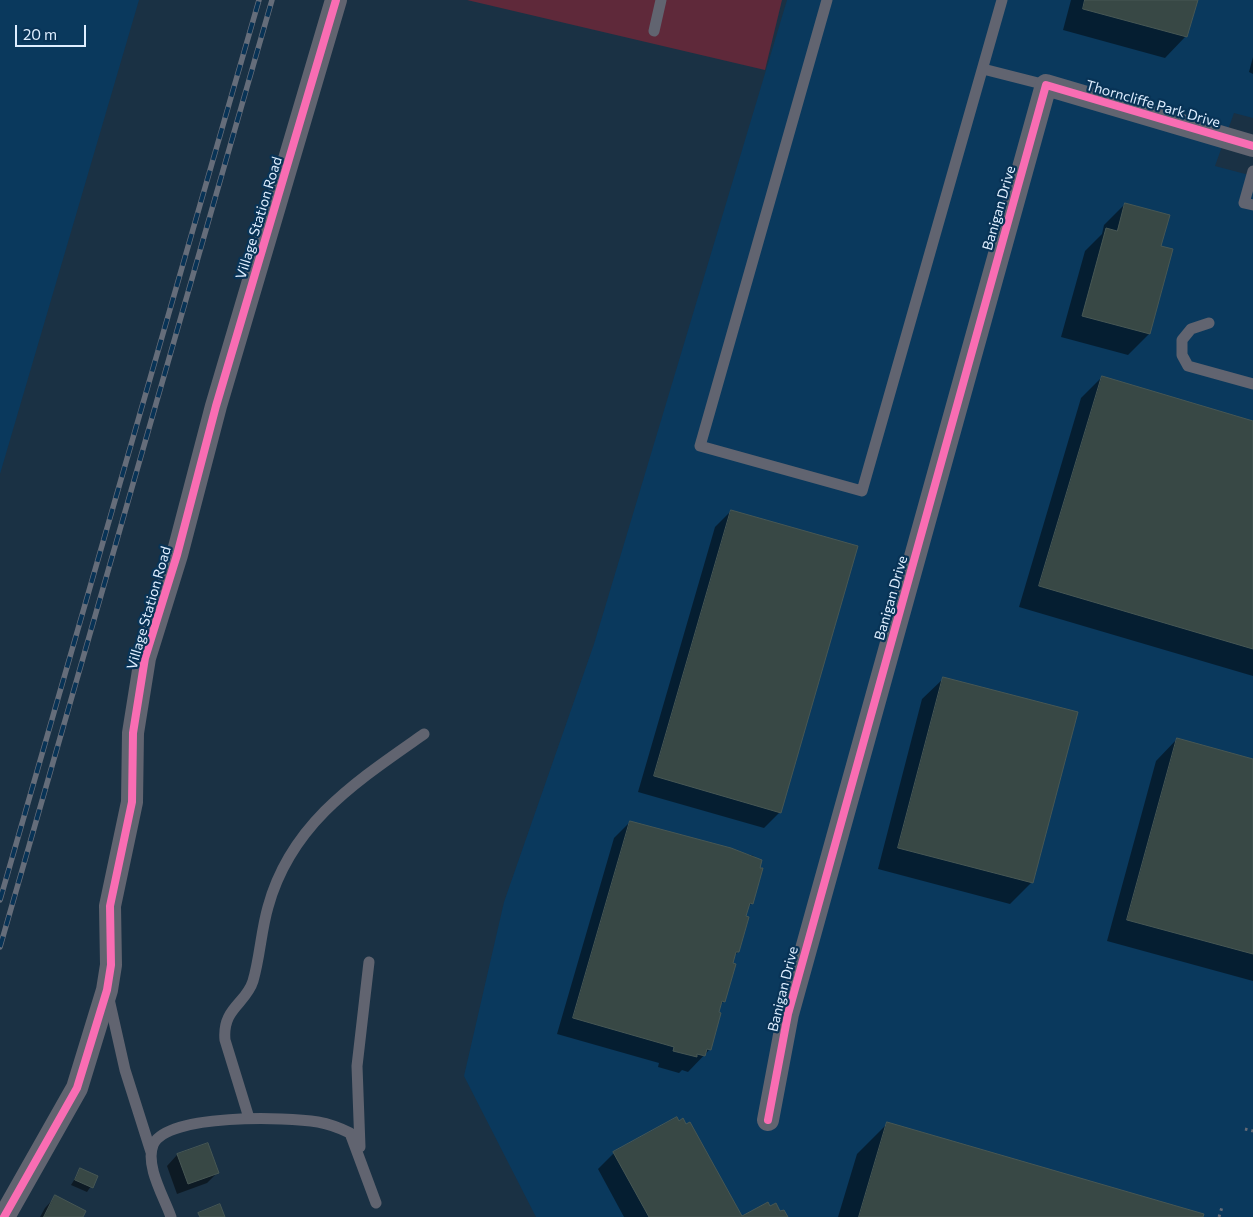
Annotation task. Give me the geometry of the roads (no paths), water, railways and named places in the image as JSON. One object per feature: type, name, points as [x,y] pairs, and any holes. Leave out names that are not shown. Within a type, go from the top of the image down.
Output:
[{"type":"street","name":"Village Station Road","points":[[4,1217],[76,1088],[107,990],[111,965],[110,906],[132,802],[133,733],[145,658],[177,555],[219,396],[336,0]]},
{"type":"street","name":"Thorncliffe Park Drive","points":[[1046,85],[1253,146]]},
{"type":"street","name":"Banigan Drive","points":[[768,1120],[788,1014],[1046,85]]},
{"type":"lane","points":[[654,31],[661,0]]},
{"type":"lane","points":[[827,0],[700,446],[862,491],[1002,0]]},
{"type":"lane","name":"Thorncliffe Park Drive","points":[[983,69],[1046,85]]},
{"type":"lane","points":[[1253,171],[1244,203],[1253,205]]},
{"type":"lane","points":[[1209,323],[1190,329],[1182,340],[1182,355],[1188,366],[1253,384]]},
{"type":"lane","points":[[250,1118],[225,1040],[225,1028],[233,1008],[253,982],[268,907],[279,878],[296,844],[322,813],[370,772],[424,734]]},
{"type":"lane","points":[[361,1162],[357,1066],[369,962]]},
{"type":"lane","points":[[107,990],[125,1070],[151,1153],[156,1177],[172,1217]]},
{"type":"lane","points":[[151,1153],[159,1136],[175,1129],[223,1119],[300,1120],[333,1126],[352,1136],[376,1203]]},
{"type":"railway","points":[[0,900],[259,0]]},
{"type":"railway","points":[[0,947],[272,0]]}]
